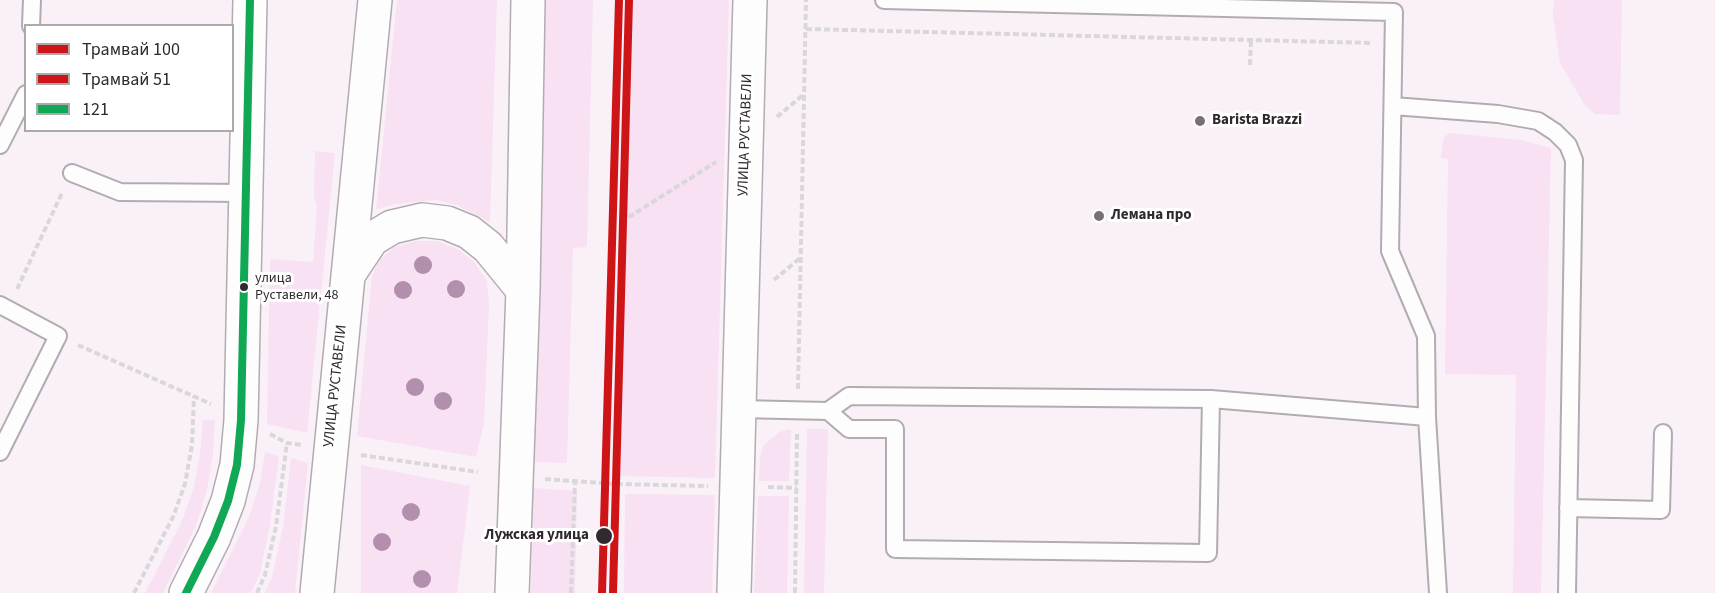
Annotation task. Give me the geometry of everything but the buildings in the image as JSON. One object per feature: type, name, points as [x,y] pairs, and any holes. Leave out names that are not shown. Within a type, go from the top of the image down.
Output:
[{"type":"main road","points":[[186,593],[228,501],[237,465],[241,420],[246,193],[237,132],[250,0]]},
{"type":"main road","name":"УЛИЦА РУСТАВЕЛИ","points":[[317,593],[375,0]]},
{"type":"main road","points":[[512,593],[523,290],[528,0]]},
{"type":"main road","name":"УЛИЦА РУСТАВЕЛИ","points":[[734,593],[750,0]]},
{"type":"main road","points":[[347,276],[372,239],[392,227],[422,220],[447,223],[469,232],[488,247],[523,290]]},
{"type":"lane","points":[[31,24],[32,0]]},
{"type":"lane","points":[[884,0],[1395,12],[1390,251],[1426,336],[1426,417],[1438,593]]},
{"type":"lane","points":[[0,145],[24,98]]},
{"type":"lane","points":[[1393,106],[1498,114],[1538,121],[1555,132],[1568,145],[1574,160],[1568,593]]},
{"type":"lane","points":[[72,173],[120,192],[246,193]]},
{"type":"lane","points":[[0,452],[58,336],[4,307]]},
{"type":"lane","points":[[739,409],[828,411],[849,396],[1211,399],[1426,417]]},
{"type":"lane","points":[[828,411],[849,429],[895,429],[895,549],[1208,553],[1211,399]]},
{"type":"lane","points":[[1568,508],[1661,510],[1663,433]]},
{"type":"path","points":[[795,593],[806,0]]},
{"type":"path","points":[[806,29],[1394,44]]},
{"type":"path","points":[[1250,65],[1251,39]]},
{"type":"path","points":[[4,307],[72,173]]},
{"type":"path","points":[[58,336],[213,405]]},
{"type":"path","points":[[134,593],[173,517],[185,484],[192,446],[194,396]]},
{"type":"path","points":[[264,431],[287,443],[302,446]]},
{"type":"path","points":[[257,593],[265,575],[276,526],[287,443]]},
{"type":"path","points":[[357,454],[478,472]]},
{"type":"path","points":[[543,479],[715,486]]},
{"type":"path","points":[[571,593],[575,482]]},
{"type":"path","points":[[759,487],[797,488]]},
{"type":"shaded area","points":[[397,0],[497,0],[490,222],[457,205],[436,200],[395,204],[376,210]]},
{"type":"shaded area","points":[[546,0],[593,0],[587,247],[573,248],[567,463],[533,462]]},
{"type":"shaded area","points":[[627,0],[729,0],[715,478],[614,476]]},
{"type":"shaded area","points":[[1554,0],[1622,0],[1620,115],[1595,114],[1584,104],[1560,63],[1553,16]]},
{"type":"shaded area","points":[[1450,133],[1521,140],[1551,148],[1541,593],[1513,593],[1516,375],[1445,374],[1448,159],[1441,158],[1443,141]]},
{"type":"shaded area","points":[[315,151],[335,153],[307,433],[267,424],[270,259],[313,262],[317,206],[314,198]]},
{"type":"shaded area","points":[[416,241],[437,241],[459,250],[474,262],[487,281],[489,303],[484,424],[476,457],[357,436],[372,275],[380,259],[395,247]]},
{"type":"shaded area","points":[[203,420],[215,420],[213,454],[207,490],[196,526],[163,593],[145,593],[182,521],[194,487]]},
{"type":"shaded area","points":[[791,429],[789,481],[759,481],[760,456],[764,445],[779,432]]},
{"type":"shaded area","points":[[807,429],[828,429],[824,593],[804,593]]},
{"type":"shaded area","points":[[265,452],[279,456],[270,525],[260,573],[251,593],[211,593],[249,517],[260,483]]},
{"type":"shaded area","points":[[291,458],[308,463],[295,593],[265,593],[272,577],[283,527]]},
{"type":"shaded area","points":[[361,465],[470,486],[457,593],[361,593]]},
{"type":"shaded area","points":[[533,488],[577,491],[575,593],[531,593]]},
{"type":"shaded area","points":[[625,494],[715,495],[712,593],[624,593]]},
{"type":"shaded area","points":[[758,496],[789,496],[787,593],[754,593]]},
{"type":"tram line","name":"100","points":[[602,593],[619,0]]},
{"type":"tram line","name":"51","points":[[613,593],[629,0]]},
{"type":"transit line","name":"121","points":[[186,593],[214,537],[228,501],[237,465],[241,420],[250,0]]},
{"type":"place","name":"Barista Brazzi","points":[[1200,121]]},
{"type":"place","name":"Лемана про","points":[[1099,216]]},
{"type":"place","name":"улица Руставели, 48","points":[[244,287]]},
{"type":"place","name":"Лужская улица","points":[[604,536]]}]
